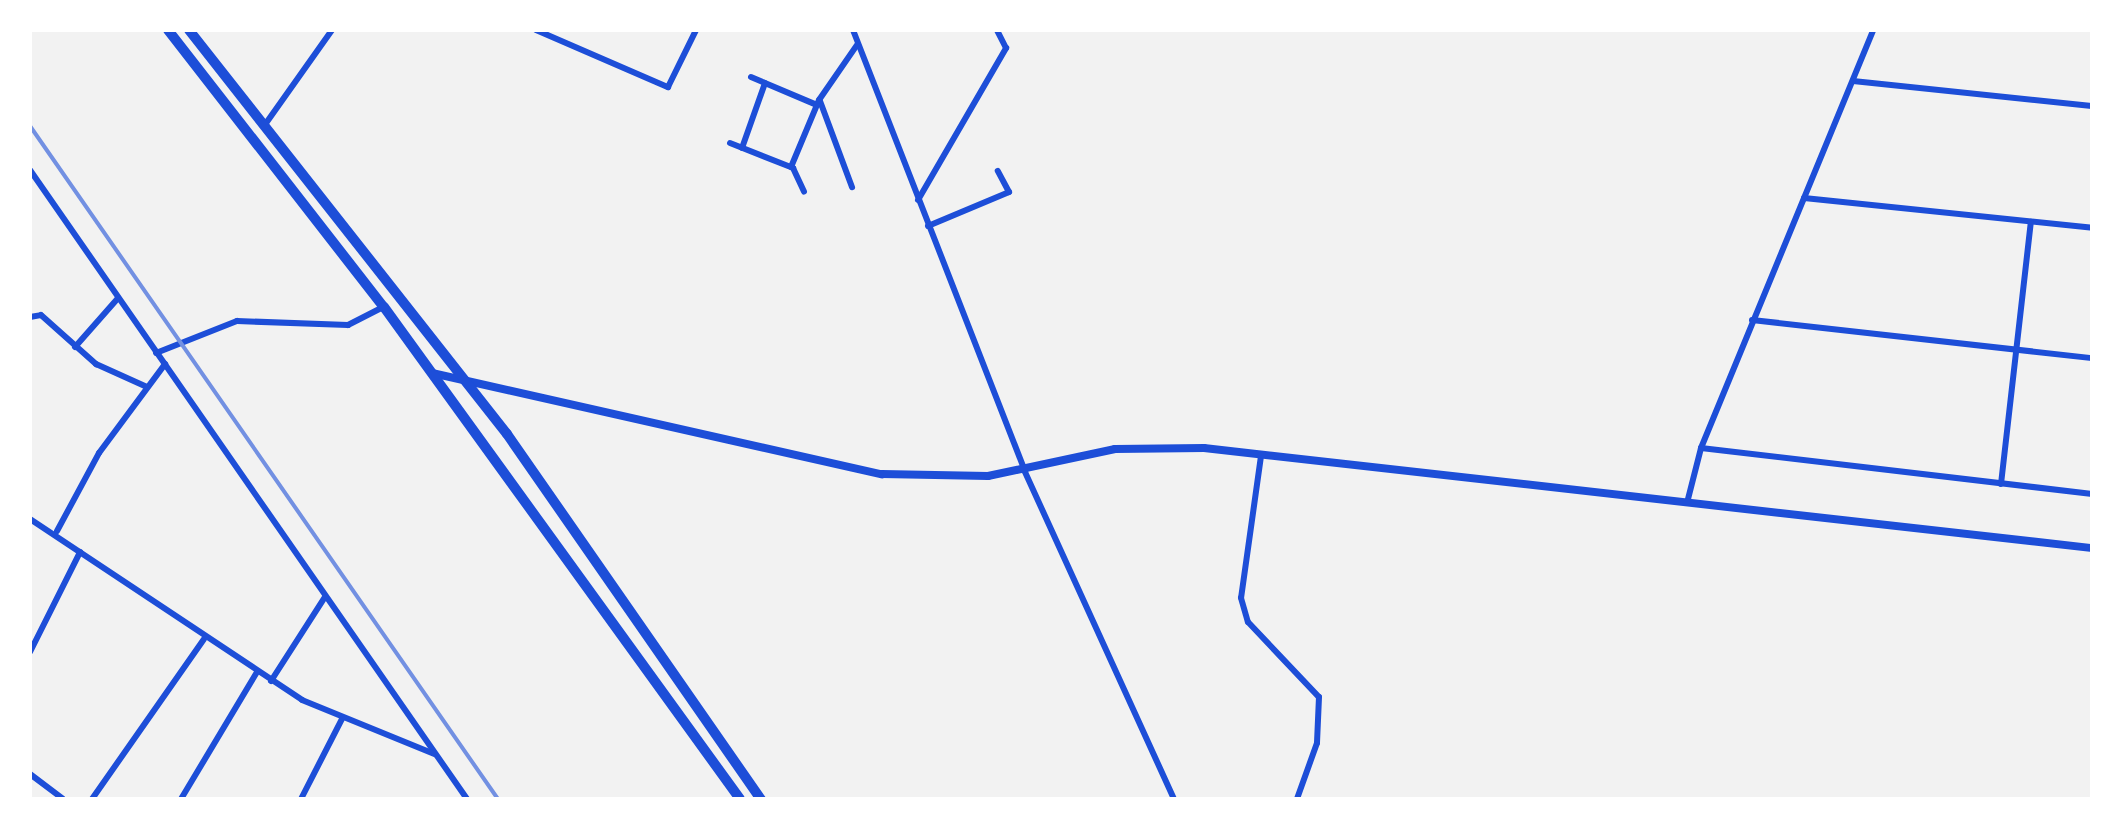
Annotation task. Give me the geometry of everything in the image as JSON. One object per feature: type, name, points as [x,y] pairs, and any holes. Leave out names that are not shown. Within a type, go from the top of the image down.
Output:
[{"type":"main road","points":[[168,30],[384,307],[740,799]]},
{"type":"main road","points":[[189,30],[456,376],[518,449],[761,799]]},
{"type":"street","points":[[263,127],[332,30]]},
{"type":"street","points":[[536,30],[668,87],[696,30]]},
{"type":"street","points":[[918,201],[1006,48],[997,30]]},
{"type":"street","points":[[1686,504],[1701,448],[1873,30]]},
{"type":"street","points":[[850,31],[1025,472],[1174,799]]},
{"type":"street","points":[[791,167],[818,102],[858,44]]},
{"type":"street","points":[[752,77],[818,102],[852,187]]},
{"type":"street","points":[[1853,81],[2092,106]]},
{"type":"street","points":[[742,148],[765,83]]},
{"type":"street","points":[[730,143],[791,167],[804,192]]},
{"type":"street","points":[[30,170],[467,799]]},
{"type":"street","points":[[928,226],[1009,192],[998,171]]},
{"type":"street","points":[[1804,198],[2092,228]]},
{"type":"street","points":[[2002,484],[2030,222]]},
{"type":"street","points":[[75,347],[118,298]]},
{"type":"street","points":[[156,353],[236,321],[348,325],[384,307]]},
{"type":"street","points":[[30,318],[46,318],[75,347],[146,388]]},
{"type":"street","points":[[1752,320],[2092,358]]},
{"type":"street","points":[[57,531],[146,388],[166,364]]},
{"type":"street","points":[[428,372],[882,474],[1025,472],[1114,449],[1260,456],[2092,548]]},
{"type":"street","points":[[1701,448],[2092,494]]},
{"type":"street","points":[[1260,456],[1241,598],[1248,622],[1319,697],[1317,743],[1298,799]]},
{"type":"street","points":[[30,520],[57,531],[80,552],[204,640],[271,681],[342,719],[436,754]]},
{"type":"street","points":[[30,652],[80,552]]},
{"type":"street","points":[[271,681],[325,597]]},
{"type":"street","points":[[92,799],[204,640]]},
{"type":"street","points":[[181,799],[257,672]]},
{"type":"street","points":[[301,799],[342,719]]},
{"type":"street","points":[[30,774],[63,799]]},
{"type":"railway","points":[[30,126],[498,799]]}]
